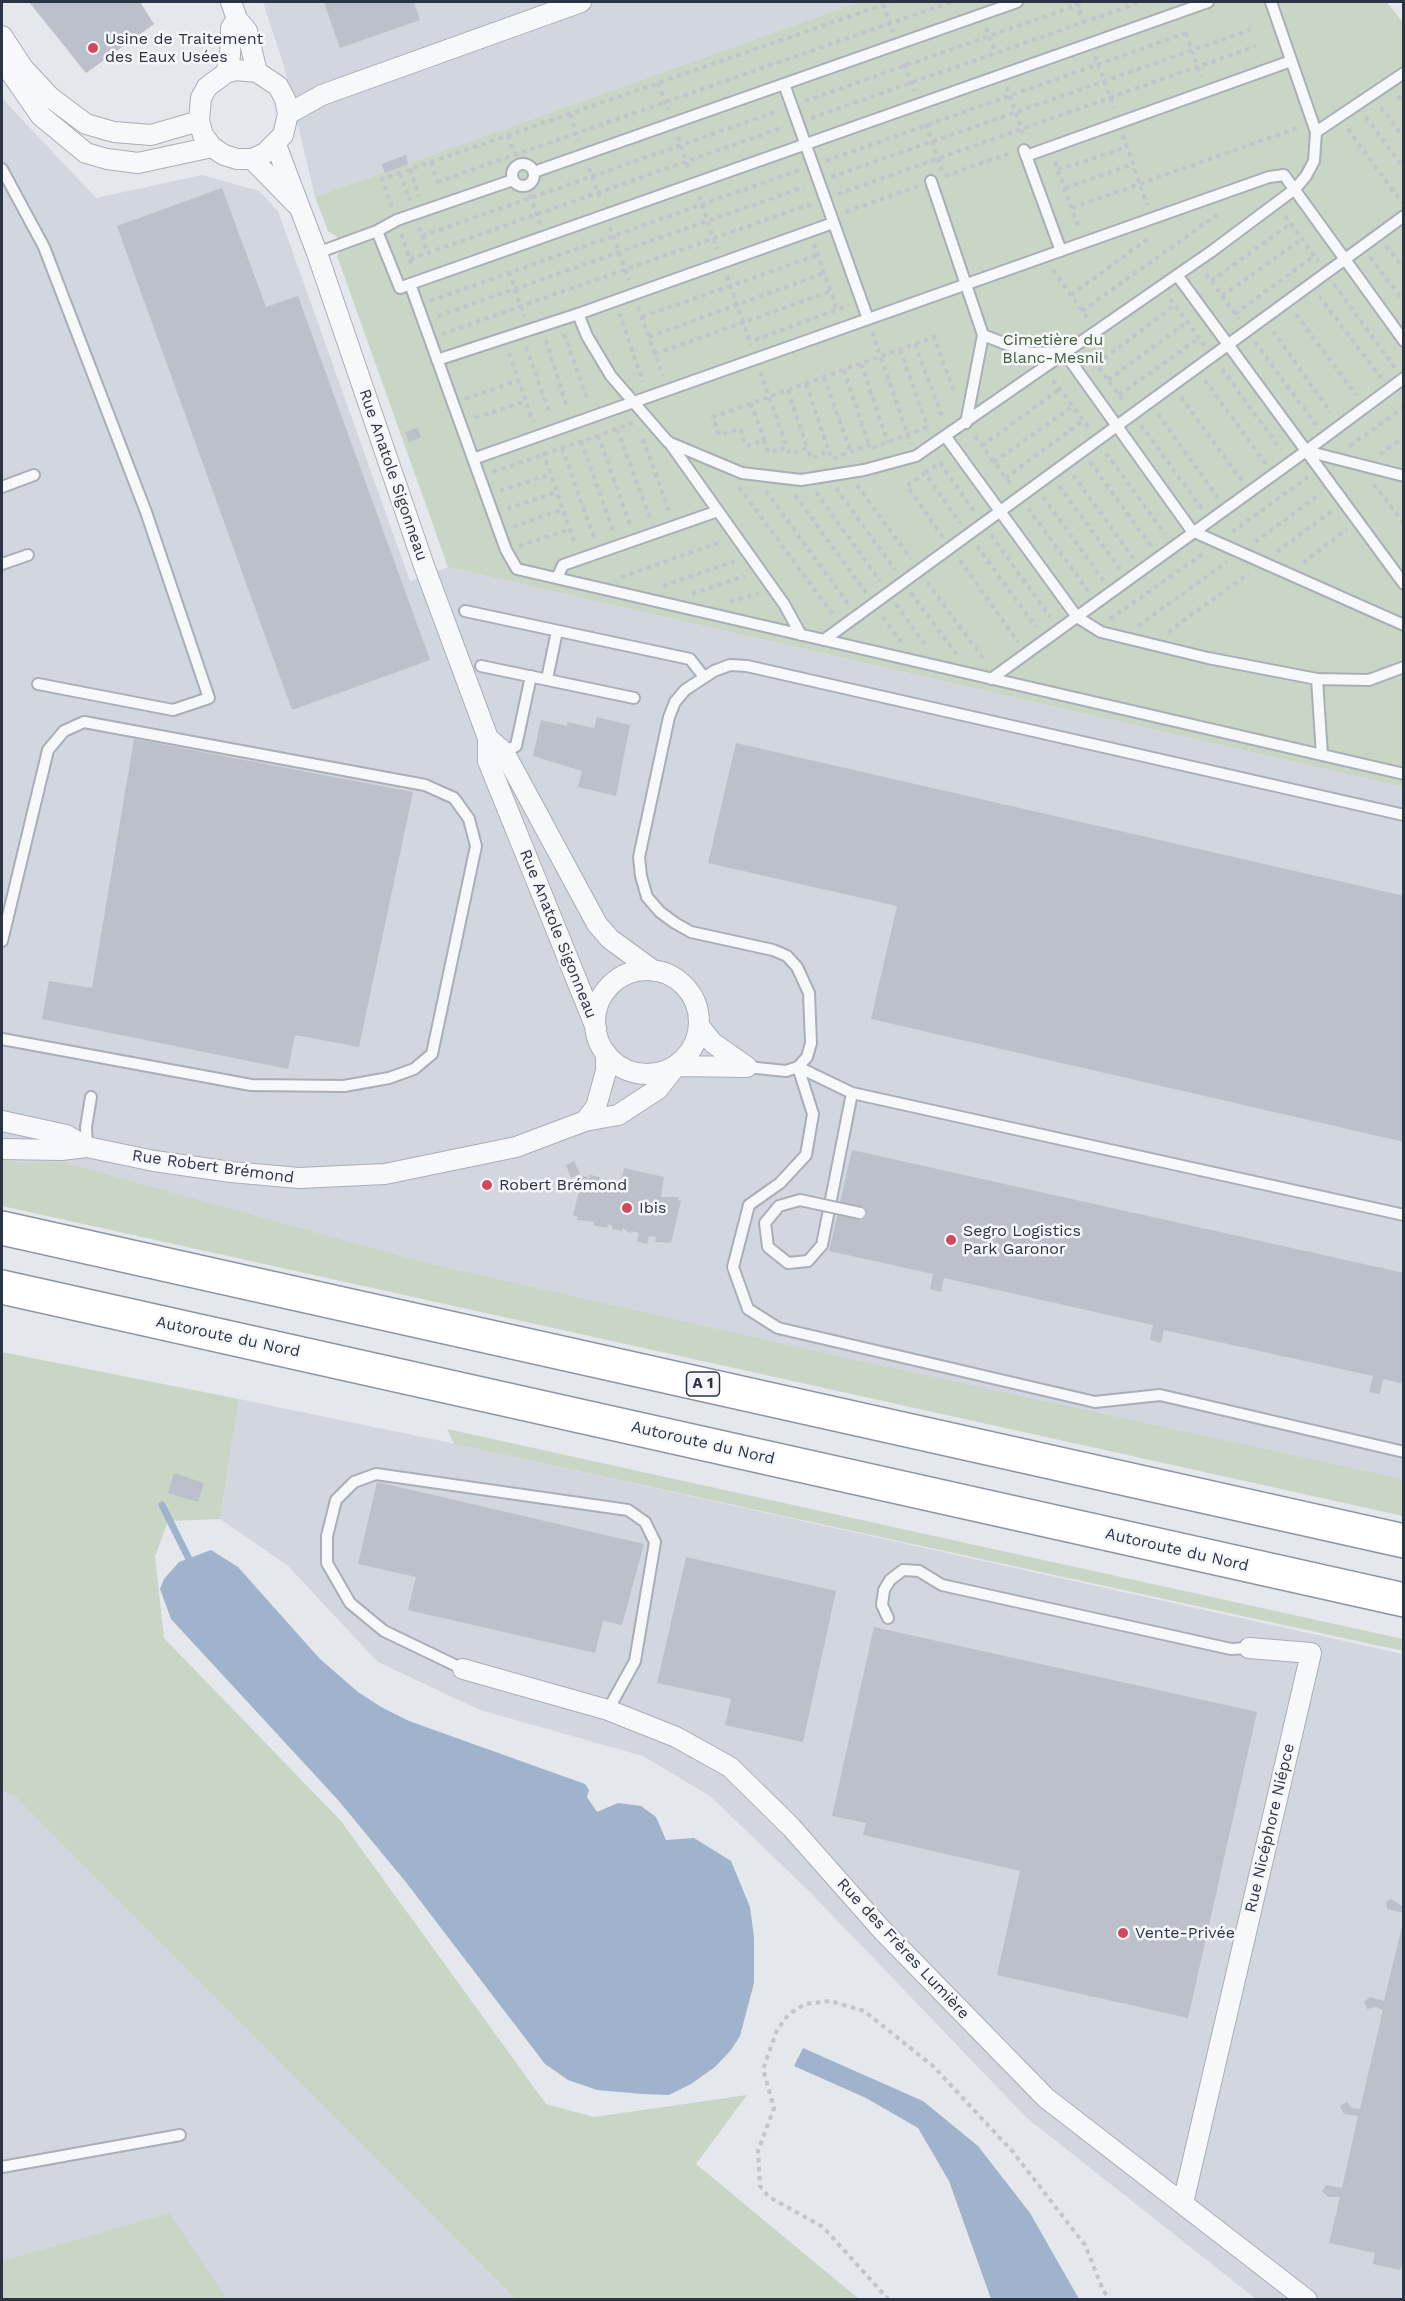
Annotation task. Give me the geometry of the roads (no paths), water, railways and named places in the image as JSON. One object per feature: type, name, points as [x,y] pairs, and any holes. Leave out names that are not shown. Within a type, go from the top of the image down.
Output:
[{"type":"highway","name":"A 1","points":[[2,1228],[1404,1541]]},
{"type":"highway","name":"Autoroute du Nord","points":[[2,1287],[1404,1600]]},
{"type":"highway","points":[[2,1299],[42,1297]]},
{"type":"street","points":[[288,114],[322,94],[581,2]]},
{"type":"street","points":[[234,10],[247,31],[257,72]]},
{"type":"street","points":[[226,73],[230,56],[234,10]]},
{"type":"street","points":[[2,36],[23,68],[50,97],[86,124],[114,132],[151,135],[199,121]]},
{"type":"street","points":[[2,60],[40,116],[86,153],[107,159],[138,163],[212,147]]},
{"type":"street","points":[[278,86],[285,99],[288,114],[283,135],[276,145],[266,153],[252,159],[237,159],[224,155],[212,147],[203,135],[199,121],[201,98],[207,87],[226,73],[236,70],[257,72],[278,86],[322,94]]},
{"type":"street","name":"Rue Anatole Sigonneau","points":[[276,145],[302,210],[423,563],[488,738],[488,761],[596,1028]]},
{"type":"street","name":"Rue Anatole Sigonneau","points":[[252,159],[302,210]]},
{"type":"street","name":"Rue Anatole Sigonneau","points":[[488,738],[504,752],[597,924],[610,939],[654,971]]},
{"type":"street","points":[[585,1121],[596,1107],[606,1071],[606,1053],[596,1028],[599,1005],[611,985],[624,976],[638,971],[654,971],[669,975],[687,990],[698,1011],[699,1026],[696,1041],[676,1066],[662,1072],[646,1074],[631,1071],[617,1064],[606,1053]]},
{"type":"street","points":[[699,1026],[713,1043],[747,1067]]},
{"type":"street","points":[[676,1066],[747,1067]]},
{"type":"street","name":"Rue Robert Brémond","points":[[2,1121],[66,1135],[87,1147],[154,1161],[299,1179],[339,1178],[385,1174],[450,1163],[516,1147],[585,1121],[618,1115],[658,1089],[676,1066]]},
{"type":"street","name":"Rue Robert Brémond","points":[[2,1149],[61,1150],[87,1147]]},
{"type":"street","name":"Rue Nicéphore Niépce","points":[[1183,2204],[1311,1653],[1249,1648]]},
{"type":"street","name":"Rue des Frères Lumière","points":[[463,1670],[608,1710],[676,1737],[730,1767],[791,1827],[882,1930],[1046,2098],[1307,2300]]},
{"type":"lane","points":[[534,172],[1017,2]]},
{"type":"lane","points":[[377,231],[400,288],[805,144],[1178,6],[1208,2]]},
{"type":"lane","points":[[668,442],[742,473],[806,479],[858,471],[916,456],[948,436],[1064,352],[1197,261],[1295,189],[1314,161],[1314,128],[1270,2]]},
{"type":"lane","points":[[1061,251],[1025,152],[1050,147],[1291,61]]},
{"type":"lane","points":[[1314,128],[1339,117],[1404,73]]},
{"type":"lane","points":[[784,84],[868,319]]},
{"type":"lane","points":[[519,165],[530,166],[534,172],[533,179],[526,186],[517,185],[513,180],[512,172],[519,165]]},
{"type":"lane","points":[[2,169],[44,247],[146,512],[209,698],[173,710],[38,684]]},
{"type":"lane","points":[[473,459],[1269,177],[1284,176],[1295,189],[1404,341]]},
{"type":"lane","points":[[317,254],[377,231],[397,220],[513,180]]},
{"type":"lane","points":[[931,181],[983,335],[966,423]]},
{"type":"lane","points":[[824,640],[1404,216]]},
{"type":"lane","points":[[437,360],[578,314],[833,223]]},
{"type":"lane","points":[[1177,275],[1404,584]]},
{"type":"lane","points":[[414,283],[423,321],[499,532],[517,568],[1404,774]]},
{"type":"lane","points":[[578,314],[587,336],[611,376],[668,442],[750,556],[801,634]]},
{"type":"lane","points":[[983,335],[1029,353],[1064,352]]},
{"type":"lane","points":[[1064,352],[1192,531],[1404,625]]},
{"type":"lane","points":[[991,679],[1403,378]]},
{"type":"lane","points":[[948,436],[1077,617],[1101,632],[1208,658],[1317,679],[1369,680],[1404,667]]},
{"type":"lane","points":[[1306,451],[1404,476]]},
{"type":"lane","points":[[2,487],[34,475]]},
{"type":"lane","points":[[557,578],[563,565],[718,511]]},
{"type":"lane","points":[[2,564],[28,555]]},
{"type":"lane","points":[[465,611],[690,659],[704,677]]},
{"type":"lane","points":[[547,679],[557,631]]},
{"type":"lane","points":[[798,1067],[807,1057],[811,1043],[809,993],[798,967],[787,956],[773,950],[691,932],[660,912],[647,897],[641,876],[639,857],[669,717],[675,702],[685,690],[704,677],[730,665],[747,666],[1404,815]]},
{"type":"lane","points":[[482,666],[634,698]]},
{"type":"lane","points":[[504,752],[516,746],[531,676]]},
{"type":"lane","points":[[1317,679],[1322,755]]},
{"type":"lane","points":[[2,941],[48,750],[64,731],[84,722],[425,785],[454,798],[469,819],[476,846],[432,1054],[414,1069],[389,1078],[344,1086],[251,1085],[2,1039]]},
{"type":"lane","points":[[747,1067],[767,1071],[798,1067],[852,1093],[1404,1215]]},
{"type":"lane","points":[[798,1067],[813,1114],[806,1155],[780,1183],[749,1204],[733,1267],[748,1309],[778,1328],[1095,1402],[1160,1395],[1404,1452]]},
{"type":"lane","points":[[852,1093],[822,1245],[808,1261],[788,1263],[768,1247],[765,1223],[779,1206],[800,1200],[860,1213]]},
{"type":"lane","points":[[87,1147],[86,1128],[91,1097]]},
{"type":"lane","points":[[463,1670],[384,1631],[350,1603],[327,1563],[327,1536],[336,1500],[354,1482],[376,1474],[628,1510],[645,1522],[655,1542],[635,1661],[608,1710]]},
{"type":"lane","points":[[888,1618],[882,1605],[884,1590],[890,1580],[903,1570],[919,1571],[942,1585],[1231,1649],[1249,1648]]},
{"type":"lane","points":[[2,2167],[180,2135]]},
{"type":"water","points":[[211,1550],[238,1567],[320,1659],[358,1692],[381,1707],[409,1721],[585,1784],[589,1790],[587,1797],[597,1812],[618,1803],[641,1806],[656,1817],[666,1840],[694,1838],[731,1861],[750,1907],[754,1937],[754,1983],[740,2036],[715,2067],[691,2084],[669,2095],[597,2090],[568,2080],[545,2064],[405,1881],[338,1800],[171,1619],[160,1589],[164,1579],[179,1562]]},
{"type":"water","points":[[803,2048],[923,2101],[978,2146],[1030,2213],[1079,2299],[991,2299],[949,2181],[918,2128],[866,2098],[794,2066]]},
{"type":"waterway","points":[[162,1505],[193,1567]]},
{"type":"place","name":"Usine de Traitement des Eaux Usées","points":[[93,48]]},
{"type":"place","name":"Robert Brémond","points":[[487,1185]]},
{"type":"place","name":"Ibis","points":[[627,1208]]},
{"type":"place","name":"Segro Logistics Park Garonor","points":[[951,1240]]},
{"type":"place","name":"Vente-Privée","points":[[1123,1933]]},
{"type":"park label","name":"Cimetière du Blanc-Mesnil","points":[[1053,349]]}]
